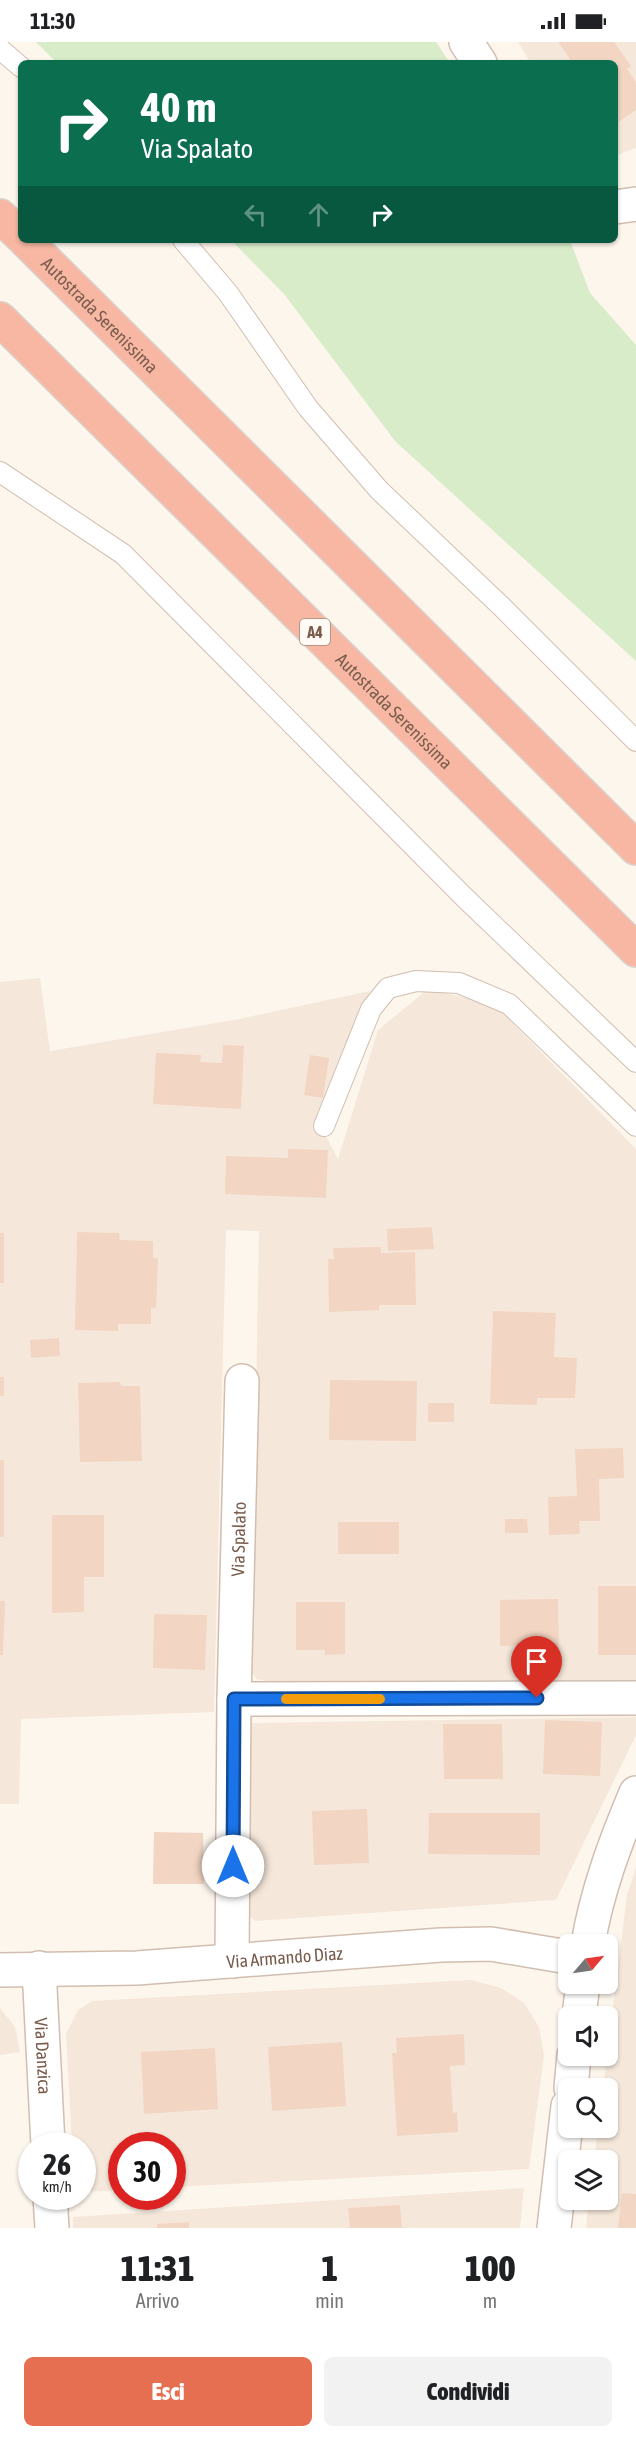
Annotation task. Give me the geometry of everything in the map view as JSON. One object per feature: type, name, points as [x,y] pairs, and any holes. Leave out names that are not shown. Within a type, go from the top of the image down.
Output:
[{"type":"highway","points":[[0,216],[18,233]]},
{"type":"highway","name":"Autostrada Serenissima","points":[[28,243],[636,848]]},
{"type":"highway","name":"Autostrada Serenissima","points":[[0,319],[636,950]]},
{"type":"street","points":[[466,42],[478,60]]},
{"type":"street","name":"Via Spalato","points":[[232,1961],[234,1699],[242,1381]]},
{"type":"street","points":[[234,1699],[636,1698]]},
{"type":"street","points":[[590,1934],[595,1905],[611,1851],[636,1793]]},
{"type":"street","name":"Via Armando Diaz","points":[[0,1970],[137,1968],[441,1945],[491,1944],[558,1955]]},
{"type":"street","name":"Via Danzica","points":[[39,1968],[47,2132]]},
{"type":"street","points":[[554,2228],[564,2138]]},
{"type":"street","points":[[51,2210],[52,2228]]},
{"type":"lane","points":[[0,49],[18,64]]},
{"type":"lane","points":[[186,243],[228,293],[308,408],[379,490],[502,607],[636,741]]},
{"type":"lane","points":[[0,471],[123,554],[464,897],[636,1062]]},
{"type":"lane","points":[[324,1126],[371,1009],[388,988],[416,981],[459,983],[509,1004],[636,1126]]},
{"type":"shaded area","points":[[518,42],[636,42],[636,148],[618,155],[618,60],[529,60]]},
{"type":"shaded area","points":[[40,978],[50,1051],[239,1019],[370,991],[318,1121],[338,1159],[378,1030],[428,989],[495,1005],[636,1149],[636,1680],[267,1681],[257,1679],[251,1672],[259,1231],[226,1230],[214,1712],[21,1719],[19,1804],[0,1804],[0,982]]},
{"type":"shaded area","points":[[636,1717],[636,1735],[556,1900],[255,1921],[247,1914],[251,1723]]},
{"type":"shaded area","points":[[636,1867],[636,2228],[586,2228],[588,2210],[618,2210],[618,2150],[595,2150],[597,2138],[618,2138],[618,2078],[604,2078],[606,2066],[618,2066],[618,2006],[613,2006],[615,1994],[618,1994],[618,1967],[627,1895]]},
{"type":"shaded area","points":[[471,1980],[501,1988],[524,2003],[539,2027],[544,2055],[529,2169],[186,2186],[186,2132],[108,2132],[108,2191],[96,2191],[96,2132],[71,2132],[66,2034],[78,2010],[92,2001]]},
{"type":"shaded area","points":[[0,2008],[15,2027],[20,2052],[0,2055]]},
{"type":"shaded area","points":[[524,2188],[520,2228],[73,2228],[73,2217]]},
{"type":"green space","points":[[36,42],[436,42],[448,60],[54,60]]},
{"type":"green space","points":[[234,243],[571,243],[590,293],[636,345],[636,661],[395,441],[284,294]]},
{"type":"building","points":[[558,42],[614,42],[631,66],[627,69],[636,82],[636,110],[618,122],[618,60],[571,60]]},
{"type":"building","points":[[223,1045],[244,1046],[241,1109],[153,1104],[156,1053],[201,1055],[200,1062],[222,1063]]},
{"type":"building","points":[[310,1055],[329,1058],[323,1098],[304,1095]]},
{"type":"building","points":[[288,1149],[328,1150],[326,1198],[225,1194],[226,1156],[288,1158]]},
{"type":"building","points":[[432,1227],[434,1249],[388,1251],[387,1229]]},
{"type":"building","points":[[77,1232],[119,1233],[120,1240],[153,1241],[153,1258],[158,1258],[156,1308],[151,1308],[151,1324],[118,1324],[118,1331],[75,1330]]},
{"type":"building","points":[[0,1233],[4,1233],[4,1283],[0,1283]]},
{"type":"building","points":[[381,1247],[381,1253],[415,1252],[416,1305],[379,1305],[379,1310],[329,1312],[328,1259],[334,1259],[333,1248]]},
{"type":"building","points":[[493,1311],[556,1313],[554,1357],[577,1358],[575,1398],[537,1398],[537,1405],[490,1404]]},
{"type":"building","points":[[59,1338],[60,1356],[31,1358],[30,1340]]},
{"type":"building","points":[[0,1377],[4,1377],[4,1396],[0,1396]]},
{"type":"building","points":[[330,1380],[417,1381],[416,1441],[329,1440]]},
{"type":"building","points":[[120,1382],[121,1386],[140,1386],[142,1461],[80,1462],[78,1383]]},
{"type":"building","points":[[428,1403],[454,1403],[454,1422],[428,1422]]},
{"type":"building","points":[[623,1448],[624,1478],[599,1479],[600,1521],[579,1521],[580,1534],[549,1535],[548,1497],[577,1496],[575,1449]]},
{"type":"building","points":[[0,1460],[4,1460],[4,1537],[0,1537]]},
{"type":"building","points":[[52,1515],[104,1515],[104,1577],[84,1577],[84,1612],[52,1613]]},
{"type":"building","points":[[505,1519],[527,1519],[528,1533],[505,1533]]},
{"type":"building","points":[[338,1522],[399,1522],[399,1554],[338,1554]]},
{"type":"building","points":[[598,1586],[636,1586],[636,1655],[598,1655]]},
{"type":"building","points":[[558,1599],[559,1649],[542,1650],[542,1645],[500,1646],[500,1600]]},
{"type":"building","points":[[0,1601],[5,1601],[3,1655],[0,1655]]},
{"type":"building","points":[[296,1602],[345,1602],[345,1654],[325,1655],[325,1650],[296,1650]]},
{"type":"building","points":[[154,1614],[207,1615],[205,1670],[153,1668]]},
{"type":"building","points":[[545,1720],[602,1722],[600,1776],[543,1774]]},
{"type":"building","points":[[443,1724],[502,1724],[503,1779],[444,1779]]},
{"type":"building","points":[[367,1809],[369,1863],[314,1865],[312,1811]]},
{"type":"building","points":[[429,1813],[540,1813],[540,1855],[428,1854]]},
{"type":"building","points":[[154,1832],[203,1833],[204,1884],[153,1884]]},
{"type":"building","points":[[464,2034],[465,2065],[450,2066],[453,2113],[457,2112],[458,2132],[397,2136],[392,2053],[397,2053],[396,2038]]},
{"type":"building","points":[[342,2042],[346,2106],[272,2111],[268,2047]]},
{"type":"building","points":[[215,2048],[218,2109],[144,2114],[141,2052]]},
{"type":"building","points":[[622,2193],[636,2194],[636,2228],[618,2228]]},
{"type":"building","points":[[400,2205],[402,2228],[350,2228],[348,2208]]},
{"type":"building","points":[[189,2222],[189,2228],[157,2228],[157,2224]]},
{"type":"slow traffic","points":[[286,1699],[380,1699]]},
{"type":"route","points":[[233,1866],[234,1699],[537,1698]]}]
